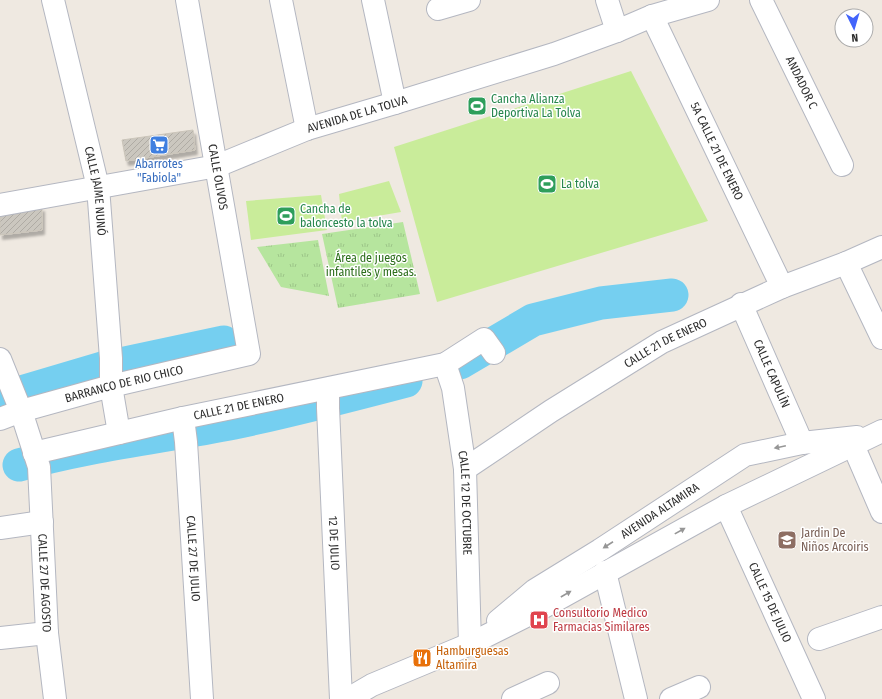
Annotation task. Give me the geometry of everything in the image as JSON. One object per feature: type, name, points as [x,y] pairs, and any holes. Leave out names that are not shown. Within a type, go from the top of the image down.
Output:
[{"type":"street","name":"CALLE JAIME NUNÓ","points":[[53,0],[98,187],[111,373],[119,433]]},
{"type":"street","name":"CALLE OLIVOS","points":[[187,0],[249,354]]},
{"type":"street","points":[[281,0],[307,129]]},
{"type":"street","points":[[373,0],[395,104]]},
{"type":"street","points":[[438,10],[469,0]]},
{"type":"street","points":[[608,0],[617,31]]},
{"type":"street","name":"AVENIDA DE LA TOLVA","points":[[0,205],[217,166],[307,129],[395,104],[554,54],[617,31],[652,16],[708,0]]},
{"type":"street","name":"ANDADOR C","points":[[761,0],[842,165]]},
{"type":"street","name":"5A CALLE 21 DE ENERO","points":[[652,16],[782,287]]},
{"type":"street","name":"CALLE 21 DE ENERO","points":[[465,469],[552,411],[662,342],[741,304],[882,248]]},
{"type":"street","points":[[846,263],[882,338]]},
{"type":"street","name":"CALLE CAPULÍN","points":[[741,304],[802,443]]},
{"type":"street","points":[[445,364],[489,346]]},
{"type":"street","name":"BARRANCO DE RIO CHICO","points":[[0,419],[12,396],[111,373],[249,354]]},
{"type":"street","name":"CALLE 27 DE AGOSTO","points":[[0,360],[12,396],[37,460],[42,522],[47,633],[55,699]]},
{"type":"street","name":"CALLE 21 DE ENERO","points":[[37,460],[119,433],[183,418],[329,397],[445,364]]},
{"type":"street","name":"CALLE 12 DE OCTUBRE","points":[[445,364],[453,388],[465,469],[470,644]]},
{"type":"street","name":"12 DE JULIO","points":[[329,397],[341,699]]},
{"type":"street","name":"CALLE 27 DE JULIO","points":[[183,418],[186,442],[202,699]]},
{"type":"street","name":"AVENIDA ALTAMIRA","points":[[470,644],[536,590],[745,455],[802,443],[878,433]]},
{"type":"street","name":"AVENIDA ALTAMIRA","points":[[348,699],[375,692],[542,608],[726,506],[878,433]]},
{"type":"street","points":[[853,445],[882,512]]},
{"type":"street","name":"CALLE 15 DE JULIO","points":[[726,506],[814,699]]},
{"type":"street","points":[[0,528],[42,522]]},
{"type":"street","points":[[605,572],[636,699]]},
{"type":"street","points":[[819,640],[881,618]]},
{"type":"street","points":[[0,638],[47,633]]},
{"type":"street","points":[[513,699],[548,683]]},
{"type":"street","points":[[671,699],[699,687]]},
{"type":"green space","name":"La tolva","points":[[631,71],[708,221],[437,302],[394,147]]},
{"type":"green space","points":[[389,181],[401,212],[342,222],[339,194]]},
{"type":"green space","name":"Cancha de baloncesto la tolva","points":[[321,195],[327,230],[251,240],[246,201]]},
{"type":"green space","name":"Área de juegos infantiles y mesas.","points":[[403,222],[420,294],[338,308],[322,234]]},
{"type":"green space","points":[[318,240],[329,296],[281,287],[257,247]]},
{"type":"building","name":"Abarrotes \"Fabiola\"","points":[[193,130],[195,150],[126,161],[122,140]]},
{"type":"building","points":[[42,207],[42,230],[0,235],[0,214]]},
{"type":"waterway","points":[[460,363],[533,320],[601,303],[672,295]]},
{"type":"waterway","points":[[0,400],[21,392],[102,368],[224,342]]},
{"type":"waterway","points":[[19,465],[73,452],[234,423],[406,381]]},
{"type":"place","name":"Cancha Alianza Deportiva La Tolva","points":[[477,106]]},
{"type":"place","name":"Abarrotes \"Fabiola\"","points":[[159,145]]},
{"type":"place","name":"La tolva","points":[[547,184]]},
{"type":"place","name":"Cancha de baloncesto la tolva","points":[[286,216]]},
{"type":"place","name":"Jardin De Niños Arcoiris","points":[[787,540]]},
{"type":"place","name":"Consultorio Medico Farmacias Similares","points":[[539,620]]},
{"type":"place","name":"Hamburguesas Altamira","points":[[422,658]]}]
